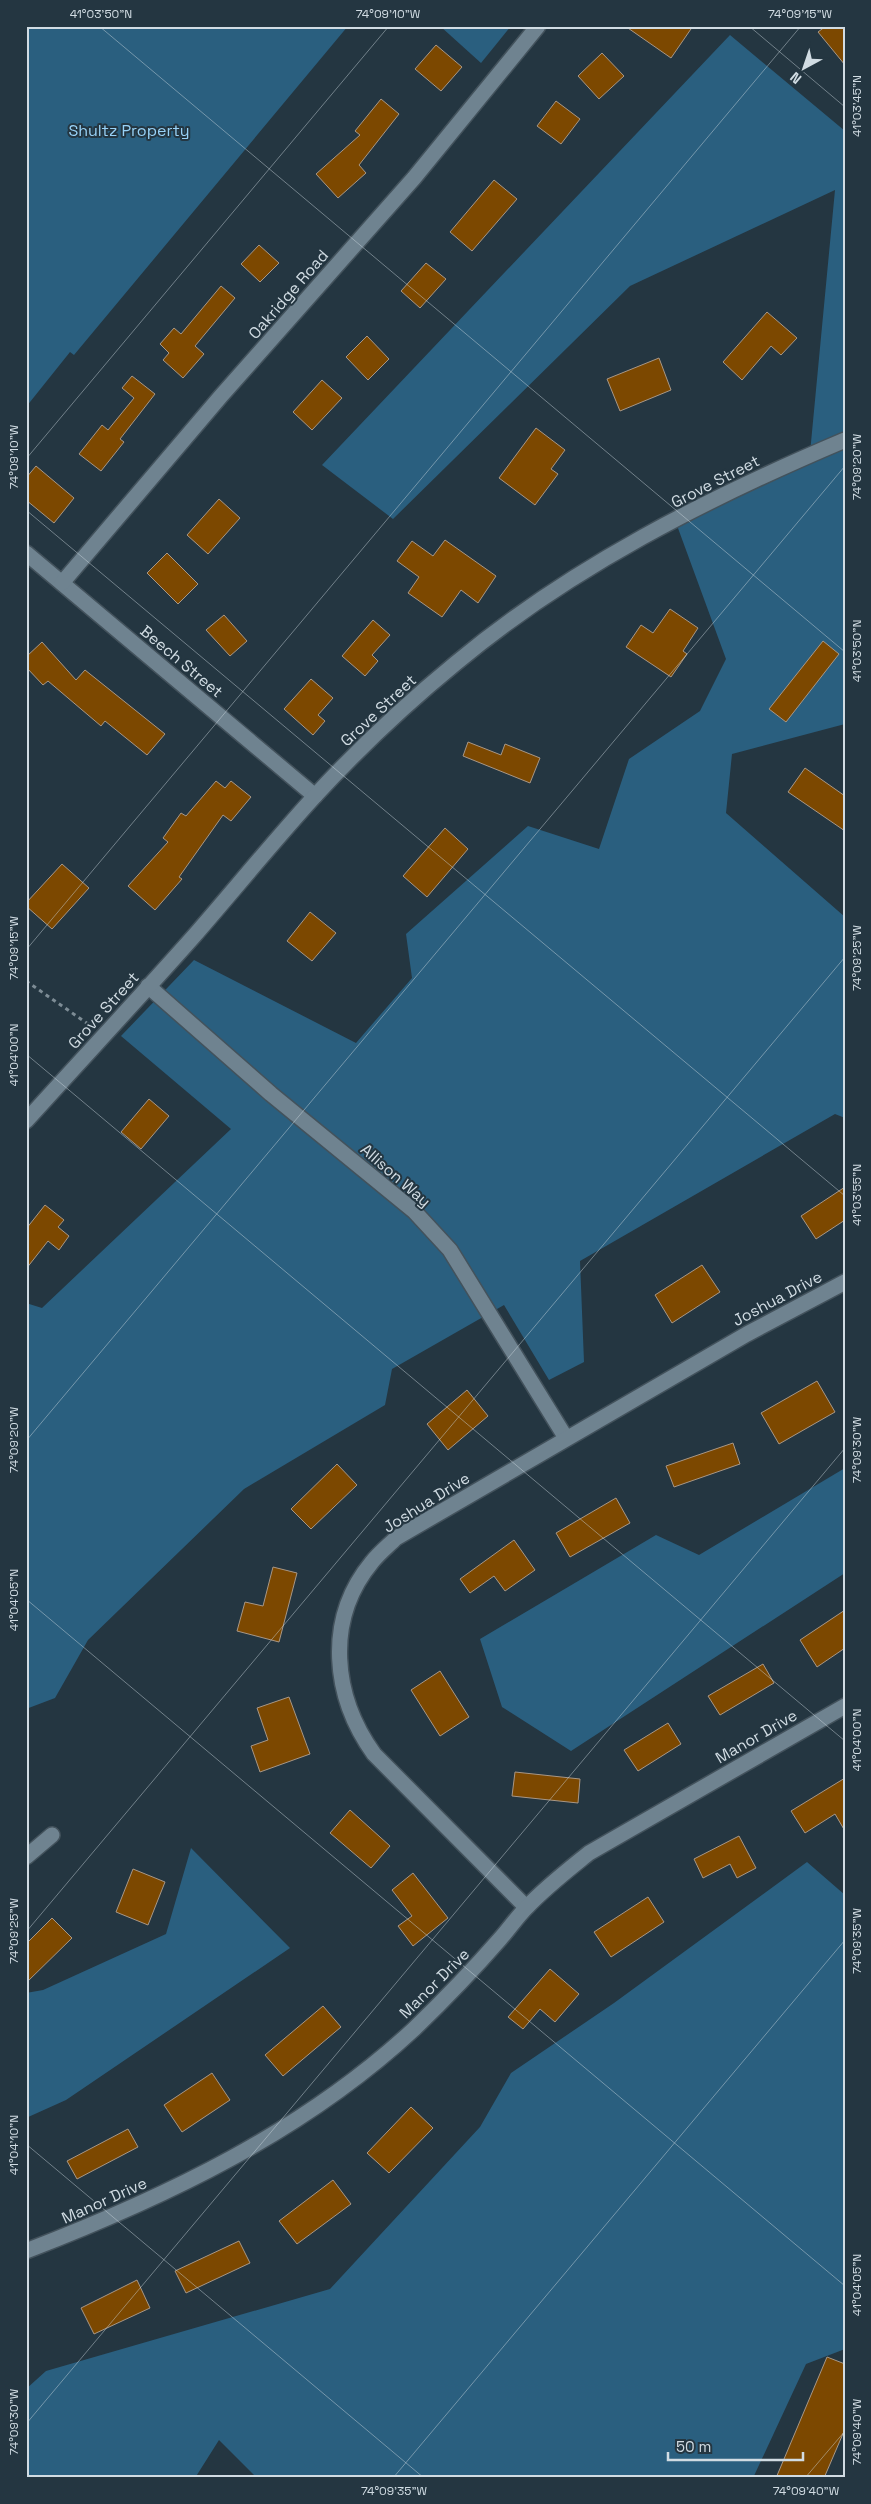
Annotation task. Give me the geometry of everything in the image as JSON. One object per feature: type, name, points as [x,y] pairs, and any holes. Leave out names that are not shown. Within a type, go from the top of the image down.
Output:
[{"type":"street","name":"Oakridge Road","points":[[62,583],[221,396],[414,178],[538,26]]},
{"type":"street","name":"Grove Street","points":[[26,1121],[315,796],[361,748],[444,673],[510,622],[563,585],[704,505],[780,468],[845,440]]},
{"type":"street","name":"Beech Street","points":[[26,553],[315,796]]},
{"type":"street","name":"Allison Way","points":[[148,986],[272,1094],[414,1211],[450,1250],[566,1438]]},
{"type":"street","name":"Joshua Drive","points":[[526,1908],[374,1754],[360,1734],[349,1710],[342,1685],[339,1661],[341,1635],[346,1612],[357,1585],[372,1562],[396,1538],[747,1334],[845,1282]]},
{"type":"street","name":"Manor Drive","points":[[26,2251],[106,2221],[202,2174],[262,2141],[319,2104],[374,2063],[413,2030],[462,1982],[526,1908],[556,1878],[610,1840],[845,1706]]},
{"type":"street","points":[[26,1857],[52,1835]]},
{"type":"path","points":[[26,981],[61,1003],[103,1036]]},
{"type":"green space","name":"Shultz Property","points":[[26,26],[348,26],[74,355],[70,352],[26,407]]},
{"type":"green space","points":[[440,26],[511,26],[481,63]]},
{"type":"green space","points":[[730,35],[845,131],[845,724],[732,754],[726,813],[845,917],[845,1118],[835,1114],[580,1261],[584,1362],[549,1380],[504,1305],[392,1369],[385,1405],[244,1489],[88,1640],[55,1698],[26,1709],[26,1303],[42,1308],[231,1129],[121,1036],[194,960],[356,1043],[412,978],[406,934],[528,826],[599,849],[629,759],[700,711],[726,659],[675,520],[810,453],[835,190],[630,286],[393,519],[322,465]]},
{"type":"green space","points":[[845,1468],[845,1573],[571,1751],[502,1707],[480,1639],[656,1535],[699,1555]]},
{"type":"green space","points":[[191,1848],[290,1948],[66,2100],[26,2118],[26,1993],[43,1990],[166,1934]]},
{"type":"green space","points":[[807,1862],[845,1895],[845,2349],[806,2364],[753,2478],[257,2478],[219,2440],[195,2478],[26,2478],[26,2389],[46,2371],[330,2289],[480,2127],[511,2073],[614,2003]]},
{"type":"building","points":[[625,26],[693,26],[671,58]]},
{"type":"building","points":[[826,26],[845,26],[845,65],[818,32]]},
{"type":"building","points":[[436,45],[462,67],[441,91],[415,69]]},
{"type":"building","points":[[602,53],[624,76],[599,99],[578,76]]},
{"type":"building","points":[[381,99],[399,114],[359,165],[366,173],[338,198],[316,174],[360,135],[355,131]]},
{"type":"building","points":[[556,101],[580,119],[561,144],[537,126]]},
{"type":"building","points":[[494,180],[517,199],[472,251],[450,232]]},
{"type":"building","points":[[259,245],[279,263],[260,282],[241,264]]},
{"type":"building","points":[[426,263],[446,279],[420,308],[401,291]]},
{"type":"building","points":[[221,286],[235,298],[195,346],[204,354],[183,378],[163,360],[169,353],[160,344],[174,328],[181,334]]},
{"type":"building","points":[[767,312],[797,338],[781,355],[771,346],[742,380],[723,362]]},
{"type":"building","points":[[367,336],[389,359],[368,380],[346,357]]},
{"type":"building","points":[[659,358],[671,390],[620,411],[607,379]]},
{"type":"building","points":[[132,376],[155,394],[120,439],[124,442],[101,471],[79,454],[102,425],[108,430],[134,398],[122,388]]},
{"type":"building","points":[[322,380],[342,398],[312,430],[293,412]]},
{"type":"building","points":[[536,428],[565,450],[551,469],[558,474],[535,505],[499,478]]},
{"type":"building","points":[[36,466],[74,498],[54,523],[26,500],[26,478]]},
{"type":"building","points":[[219,499],[240,518],[208,554],[187,535]]},
{"type":"building","points":[[445,540],[496,576],[478,603],[461,590],[442,617],[408,593],[419,577],[397,561],[412,541],[433,556]]},
{"type":"building","points":[[167,553],[198,584],[178,604],[147,573]]},
{"type":"building","points":[[670,609],[698,628],[683,651],[687,654],[671,677],[626,647],[641,625],[653,633]]},
{"type":"building","points":[[224,615],[247,641],[230,656],[206,630]]},
{"type":"building","points":[[373,620],[390,635],[372,655],[378,661],[365,676],[342,656]]},
{"type":"building","points":[[823,641],[839,654],[786,722],[769,709]]},
{"type":"building","points":[[42,642],[76,680],[85,670],[165,734],[147,755],[105,721],[101,726],[48,681],[43,685],[26,667],[26,657]]},
{"type":"building","points":[[311,679],[333,698],[318,715],[325,721],[313,735],[284,709]]},
{"type":"building","points":[[468,742],[501,755],[505,744],[540,758],[530,783],[463,756]]},
{"type":"building","points":[[805,768],[845,796],[845,831],[788,792]]},
{"type":"building","points":[[216,781],[225,788],[231,781],[251,797],[231,821],[223,815],[179,877],[182,879],[155,910],[128,886],[168,842],[163,838],[181,813],[186,816]]},
{"type":"building","points":[[445,828],[468,849],[427,897],[403,876]]},
{"type":"building","points":[[62,864],[89,888],[52,929],[26,906],[26,903]]},
{"type":"building","points":[[310,912],[336,933],[312,961],[287,941]]},
{"type":"building","points":[[149,1099],[169,1116],[141,1149],[121,1132]]},
{"type":"building","points":[[845,1187],[845,1220],[816,1239],[801,1216]]},
{"type":"building","points":[[45,1205],[64,1220],[58,1227],[69,1236],[59,1250],[48,1241],[26,1269],[26,1229]]},
{"type":"building","points":[[702,1265],[720,1292],[672,1323],[655,1295]]},
{"type":"building","points":[[817,1381],[835,1412],[779,1444],[761,1413]]},
{"type":"building","points":[[467,1390],[488,1416],[448,1450],[427,1424]]},
{"type":"building","points":[[733,1443],[740,1464],[674,1487],[666,1466]]},
{"type":"building","points":[[337,1464],[357,1485],[311,1529],[291,1509]]},
{"type":"building","points":[[616,1498],[630,1523],[570,1557],[556,1533]]},
{"type":"building","points":[[514,1540],[535,1570],[505,1591],[494,1576],[470,1593],[460,1579]]},
{"type":"building","points":[[273,1567],[297,1573],[279,1642],[237,1631],[245,1602],[263,1606]]},
{"type":"building","points":[[845,1610],[845,1648],[817,1667],[800,1640]]},
{"type":"building","points":[[763,1664],[774,1683],[720,1715],[708,1696]]},
{"type":"building","points":[[440,1671],[469,1717],[440,1736],[411,1690]]},
{"type":"building","points":[[289,1697],[310,1754],[260,1772],[251,1746],[268,1740],[257,1708]]},
{"type":"building","points":[[668,1723],[681,1744],[638,1771],[624,1750]]},
{"type":"building","points":[[515,1772],[580,1779],[578,1803],[512,1796]]},
{"type":"building","points":[[845,1778],[845,1831],[835,1814],[805,1833],[791,1811]]},
{"type":"building","points":[[350,1810],[390,1846],[371,1868],[330,1833]]},
{"type":"building","points":[[739,1836],[756,1868],[737,1878],[730,1864],[703,1878],[694,1859]]},
{"type":"building","points":[[133,1869],[165,1882],[148,1925],[116,1912]]},
{"type":"building","points":[[413,1873],[448,1918],[413,1946],[398,1926],[412,1916],[392,1890]]},
{"type":"building","points":[[648,1897],[664,1922],[611,1957],[594,1932]]},
{"type":"building","points":[[52,1918],[72,1938],[26,1983],[26,1944]]},
{"type":"building","points":[[550,1969],[579,1994],[555,2022],[540,2009],[523,2029],[508,2017]]},
{"type":"building","points":[[323,2006],[341,2027],[283,2076],[265,2055]]},
{"type":"building","points":[[212,2073],[230,2100],[182,2132],[164,2105]]},
{"type":"building","points":[[411,2107],[433,2128],[389,2173],[367,2153]]},
{"type":"building","points":[[128,2129],[138,2147],[77,2179],[67,2161]]},
{"type":"building","points":[[333,2180],[351,2204],[297,2244],[279,2221]]},
{"type":"building","points":[[239,2241],[250,2263],[186,2293],[175,2271]]},
{"type":"building","points":[[137,2280],[150,2308],[94,2334],[81,2308]]},
{"type":"building","points":[[827,2357],[845,2364],[845,2429],[824,2478],[776,2478]]}]
